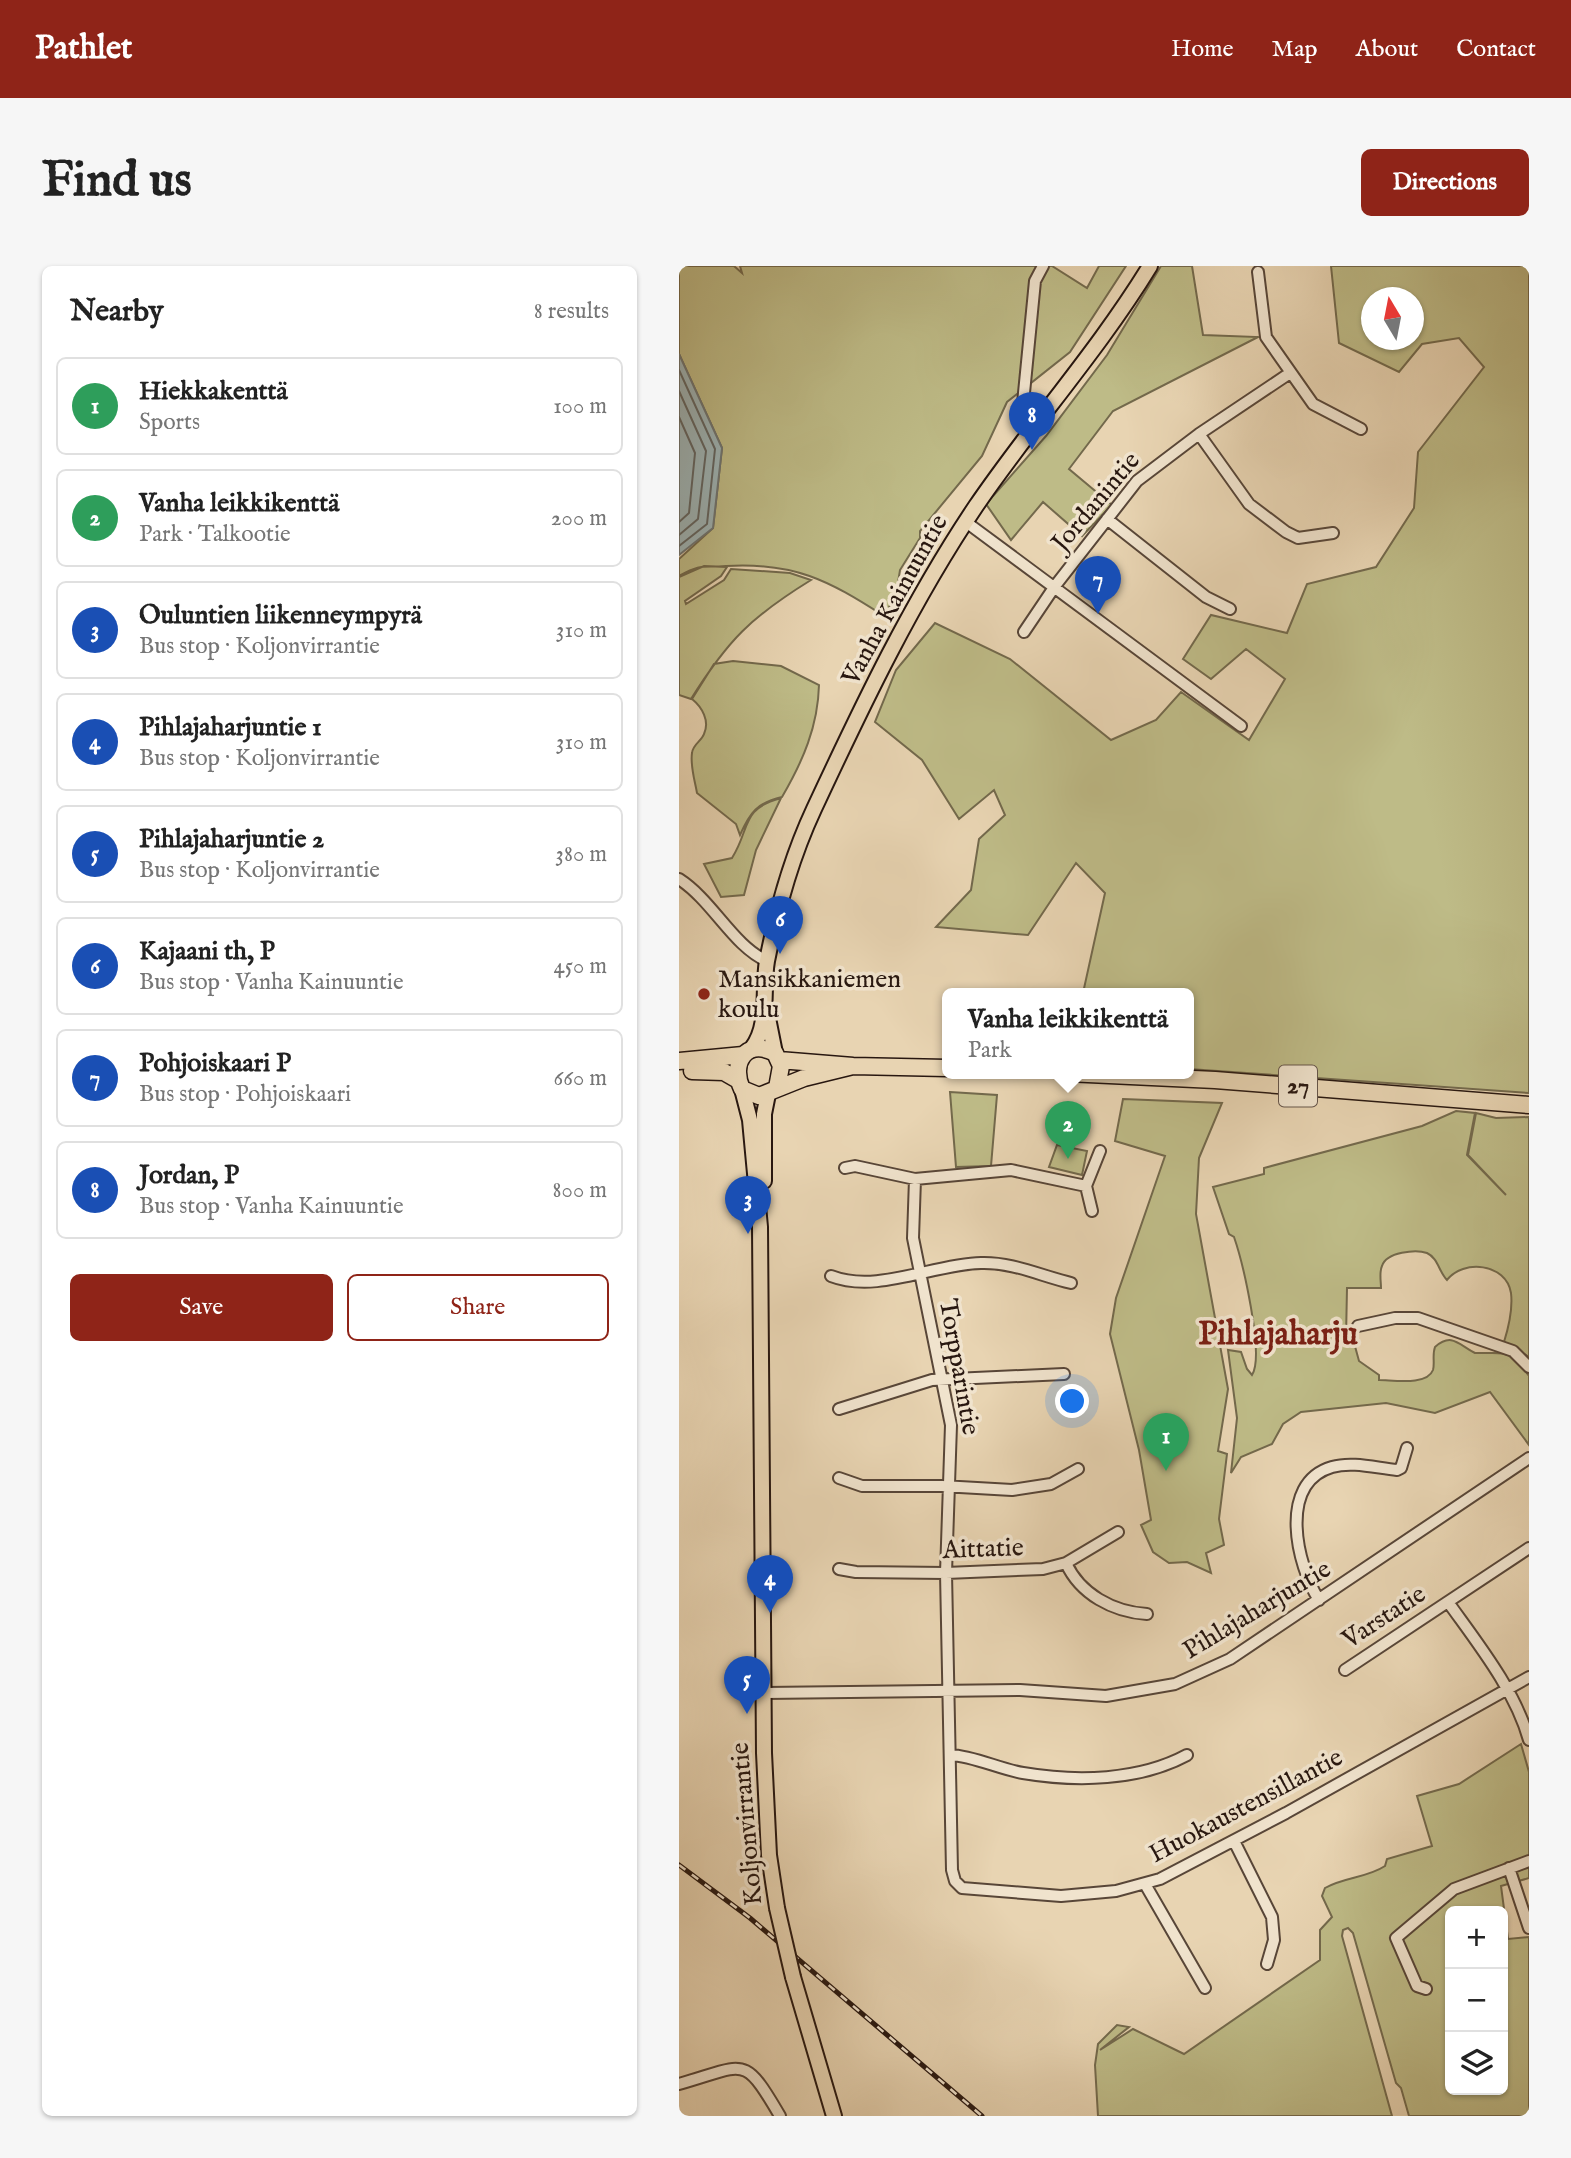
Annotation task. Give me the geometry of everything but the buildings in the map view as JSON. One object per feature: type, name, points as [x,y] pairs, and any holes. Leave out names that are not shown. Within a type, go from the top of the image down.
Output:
[{"type":"highway","points":[[740,1085],[738,1061],[747,1051]]},
{"type":"highway","points":[[679,1061],[747,1051],[853,1066],[942,1068]]},
{"type":"highway","points":[[772,1091],[782,1074],[777,1057]]},
{"type":"highway","points":[[679,1070],[724,1072],[759,1096],[853,1066]]},
{"type":"highway","name":"27","points":[[1194,1079],[1529,1105]]},
{"type":"main road","name":"Vanha Kainuuntie","points":[[747,1051],[757,1041],[765,998],[767,961],[791,867],[812,813],[915,608],[966,522],[1107,332],[1150,266]]},
{"type":"main road","name":"Vanha Kainuuntie","points":[[765,998],[777,1057]]},
{"type":"main road","name":"Koljonvirrantie","points":[[740,1085],[750,1120],[760,1227],[766,1811],[777,1908],[793,1977],[834,2116]]},
{"type":"main road","name":"Koljonvirrantie","points":[[760,1227],[772,1091]]},
{"type":"street","points":[[1040,421],[1023,403],[1035,281],[1043,266]]},
{"type":"street","points":[[1258,272],[1266,337],[1313,404],[1361,429]]},
{"type":"street","name":"Jordanintie","points":[[1024,632],[1055,586],[1148,470],[1290,373]]},
{"type":"street","points":[[1199,434],[1249,504],[1286,532],[1299,538],[1333,533]]},
{"type":"street","points":[[1107,519],[1206,597],[1230,609]]},
{"type":"street","points":[[966,522],[1055,586],[1218,712],[1241,726]]},
{"type":"street","points":[[679,879],[709,904],[750,952],[767,961]]},
{"type":"street","points":[[1092,1211],[1086,1186],[1100,1151]]},
{"type":"street","points":[[845,1168],[855,1166],[915,1179],[1011,1170],[1086,1186]]},
{"type":"street","name":"Torpparintie","points":[[915,1179],[912,1217],[919,1272],[950,1425],[946,1573],[952,1870],[955,1881],[963,1888]]},
{"type":"street","points":[[831,1276],[842,1281],[863,1281],[969,1264],[996,1263],[1071,1283]]},
{"type":"street","points":[[1358,1326],[1395,1318],[1418,1318],[1513,1351],[1529,1367]]},
{"type":"street","points":[[839,1409],[941,1379],[1064,1374]]},
{"type":"street","points":[[1319,1600],[1310,1586],[1299,1542],[1296,1514],[1303,1492],[1319,1473],[1335,1466],[1397,1470],[1401,1468],[1407,1448]]},
{"type":"street","name":"Pihlajaharjuntie","points":[[765,1693],[1020,1690],[1081,1697],[1149,1690],[1175,1684],[1230,1659],[1529,1458]]},
{"type":"street","points":[[839,1478],[862,1486],[1029,1489],[1060,1481],[1078,1469]]},
{"type":"street","name":"Aittatie","points":[[839,1569],[856,1573],[1028,1571],[1066,1563],[1118,1532]]},
{"type":"street","name":"Varstatie","points":[[1345,1670],[1529,1548]]},
{"type":"street","points":[[1066,1563],[1083,1588],[1101,1601],[1122,1610],[1147,1614]]},
{"type":"street","name":"Varstatie","points":[[1448,1602],[1506,1690],[1523,1720],[1529,1740]]},
{"type":"street","name":"Huokaustensillantie","points":[[963,1888],[1061,1896],[1117,1891],[1145,1884],[1181,1870],[1529,1677]]},
{"type":"street","points":[[950,1755],[1024,1773],[1090,1777],[1140,1772],[1168,1765],[1187,1755]]},
{"type":"street","points":[[1234,1841],[1272,1917],[1274,1940],[1267,1964]]},
{"type":"street","points":[[1426,1989],[1417,1986],[1396,1938],[1454,1889],[1529,1861]]},
{"type":"street","points":[[1509,1868],[1529,1928]]},
{"type":"street","points":[[1145,1884],[1205,1988]]},
{"type":"street","points":[[679,2084],[732,2069],[748,2070],[758,2079],[781,2116]]},
{"type":"shaded area","points":[[679,266],[734,266],[742,273],[740,266],[1052,266],[1087,288],[1099,266],[1126,266],[1070,352],[1007,402],[982,456],[920,531],[920,538],[900,570],[896,595],[884,616],[827,583],[771,567],[707,567],[693,569],[679,576],[679,559],[713,528],[722,448],[679,354]]},
{"type":"shaded area","points":[[1161,266],[1192,266],[1203,335],[1258,337],[1113,411],[1069,469],[1112,505],[1082,536],[1043,502],[1011,540],[986,504],[1046,436],[1107,355]]},
{"type":"shaded area","points":[[1331,266],[1529,266],[1529,1093],[1194,1069],[1194,988],[1084,988],[1105,893],[1076,863],[1028,935],[936,927],[971,890],[979,839],[1005,815],[994,790],[959,819],[922,760],[875,722],[896,670],[935,623],[1010,659],[1111,740],[1156,720],[1181,692],[1249,740],[1285,679],[1246,649],[1211,679],[1183,659],[1211,615],[1287,633],[1307,584],[1376,567],[1414,508],[1418,452],[1484,367],[1459,338],[1424,344],[1424,287],[1361,287],[1361,350],[1417,350],[1399,372],[1339,343]]},
{"type":"shaded area","points":[[704,566],[727,567],[721,576],[685,601],[686,604],[724,580],[731,569],[790,573],[811,580],[772,606],[742,631],[691,699],[679,695],[679,577]]},
{"type":"shaded area","points":[[733,661],[781,666],[819,685],[812,729],[790,784],[782,797],[766,802],[755,810],[740,835],[736,824],[697,793],[692,763],[693,750],[703,737],[706,724],[702,710],[692,699],[714,664]]},
{"type":"shaded area","points":[[781,798],[756,850],[744,895],[721,897],[704,864],[732,858],[752,814]]},
{"type":"shaded area","points":[[950,1092],[997,1095],[991,1166],[956,1167]]},
{"type":"shaded area","points":[[1123,1099],[1222,1103],[1199,1158],[1196,1214],[1228,1389],[1218,1451],[1227,1454],[1219,1519],[1224,1545],[1206,1553],[1211,1573],[1187,1562],[1169,1563],[1153,1552],[1141,1525],[1151,1520],[1139,1450],[1110,1334],[1116,1298],[1165,1156],[1115,1141]]},
{"type":"shaded area","points":[[1456,1111],[1475,1113],[1467,1155],[1506,1195],[1468,1155],[1476,1113],[1496,1118],[1529,1117],[1529,1357],[1504,1342],[1510,1318],[1511,1293],[1501,1275],[1483,1267],[1473,1267],[1454,1273],[1447,1280],[1434,1258],[1422,1252],[1402,1253],[1385,1261],[1381,1271],[1381,1288],[1347,1288],[1346,1338],[1353,1339],[1359,1361],[1379,1375],[1379,1380],[1409,1381],[1430,1375],[1435,1347],[1446,1340],[1455,1341],[1475,1353],[1511,1356],[1529,1376],[1529,1445],[1490,1392],[1435,1413],[1386,1403],[1301,1412],[1283,1424],[1272,1444],[1241,1457],[1231,1473],[1237,1418],[1228,1350],[1241,1352],[1252,1375],[1256,1348],[1247,1285],[1238,1249],[1234,1237],[1229,1234],[1213,1187],[1264,1174],[1264,1168],[1422,1126]]},
{"type":"shaded area","points":[[1057,1145],[1087,1151],[1082,1175],[1049,1167]]},
{"type":"shaded area","points":[[1521,1744],[1529,1772],[1529,1878],[1501,1886],[1504,1906],[1445,1906],[1445,2095],[1508,2095],[1508,1939],[1529,1937],[1529,2116],[1409,2116],[1401,2088],[1396,2083],[1353,1933],[1348,1928],[1343,1930],[1342,1936],[1392,2116],[1098,2116],[1095,2065],[1098,2044],[1117,2025],[1129,2027],[1100,2050],[1133,2029],[1184,2054],[1320,1960],[1320,1930],[1332,1917],[1322,1896],[1325,1888],[1378,1870],[1385,1866],[1387,1859],[1432,1846],[1417,1796],[1459,1784]]},
{"type":"water","points":[[679,354],[722,448],[713,528],[679,555]]},
{"type":"railway","points":[[679,1865],[750,1918],[982,2116]]},
{"type":"place","name":"Jordan, P","points":[[1032,450]]},
{"type":"place","name":"Pohjoiskaari P","points":[[1098,614]]},
{"type":"place","name":"Kajaani th, P","points":[[780,954]]},
{"type":"place","name":"Mansikkaniemen koulu","points":[[704,994]]},
{"type":"place","name":"Vanha leikkikenttä","points":[[1068,1159]]},
{"type":"place","name":"Ouluntien liikenneympyrä","points":[[748,1234]]},
{"type":"place","name":"Hiekkakenttä","points":[[1166,1471]]},
{"type":"place","name":"Pihlajaharjuntie 1","points":[[770,1613]]},
{"type":"place","name":"Pihlajaharjuntie 2","points":[[747,1714]]},
{"type":"district","name":"Pihlajaharju","points":[[1278,1335]]}]
